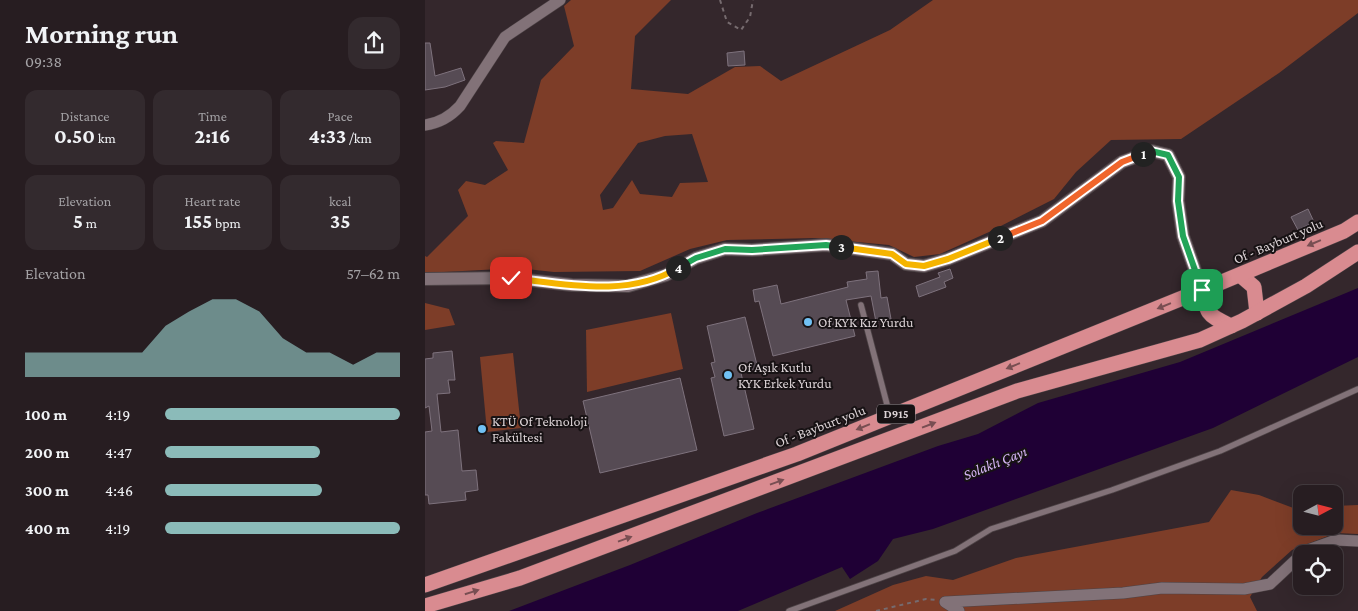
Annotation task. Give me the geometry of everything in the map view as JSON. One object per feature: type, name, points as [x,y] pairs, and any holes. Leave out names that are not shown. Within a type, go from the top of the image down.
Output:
[{"type":"highway","name":"Of - Bayburt yolu","points":[[425,585],[797,454],[1205,290],[1344,231],[1358,222]]},
{"type":"highway","name":"D915","points":[[425,606],[520,578],[1017,391],[1200,340],[1257,313],[1306,286],[1358,252]]},
{"type":"highway","points":[[1241,275],[1254,287],[1257,313]]},
{"type":"highway","points":[[1205,290],[1205,305],[1213,317],[1231,326]]},
{"type":"street","points":[[425,125],[438,123],[452,115],[460,106],[505,37],[561,0]]},
{"type":"street","points":[[425,279],[511,278],[572,285],[629,286],[666,275],[696,258],[725,249],[752,250],[826,245],[892,254],[906,264],[924,266],[948,259],[1042,221],[1122,162],[1151,151],[1168,155],[1179,177],[1178,201],[1183,236],[1205,290]]},
{"type":"street","points":[[1322,545],[1336,540],[1358,541]]},
{"type":"street","points":[[945,602],[1123,593],[1163,588],[1244,589],[1270,584],[1293,562]]},
{"type":"street","points":[[945,602],[959,611]]},
{"type":"lane","points":[[861,306],[890,416]]},
{"type":"lane","points":[[789,611],[955,551],[991,529],[1112,490],[1220,451],[1358,389]]},
{"type":"path","points":[[720,0],[727,22],[741,30],[750,17],[753,0]]},
{"type":"path","points":[[876,611],[926,599],[945,602]]},
{"type":"shaded area","points":[[571,0],[671,0],[635,36],[631,89],[688,94],[735,67],[760,66],[781,81],[890,30],[933,0],[1358,0],[1358,13],[1279,73],[1181,139],[1111,140],[1076,172],[1054,199],[940,254],[914,257],[889,245],[815,238],[727,240],[690,249],[640,271],[554,272],[517,268],[425,273],[425,256],[427,257],[468,216],[458,190],[466,181],[485,185],[508,170],[493,143],[496,141],[524,143],[541,80],[574,46],[564,6]],"holes":[[[692,134],[708,182],[680,183],[672,197],[640,194],[632,180],[613,208],[603,210],[600,195],[638,143],[665,136]]]},
{"type":"shaded area","points":[[425,303],[449,309],[455,325],[425,330]]},
{"type":"shaded area","points":[[671,313],[683,369],[587,392],[586,330]]},
{"type":"shaded area","points":[[513,353],[521,428],[487,432],[480,357]]},
{"type":"shaded area","points":[[1231,490],[1259,495],[1293,508],[1293,535],[1331,535],[1305,545],[1293,545],[1293,550],[1262,577],[1250,597],[1257,611],[835,611],[893,585],[926,576],[953,580],[1016,558],[1209,522]]},
{"type":"shaded area","points":[[1358,505],[1358,534],[1343,533],[1343,506]]},
{"type":"water","name":"Solaklı Çayı","points":[[1358,288],[1358,357],[1213,428],[933,529],[893,539],[878,561],[850,579],[842,567],[738,611],[509,611],[630,565],[757,513],[938,446],[978,434],[1038,403],[1180,362]]},
{"type":"building","points":[[425,43],[430,43],[435,76],[461,68],[465,80],[445,87],[425,90]]},
{"type":"building","points":[[744,51],[745,65],[728,66],[727,53]]},
{"type":"building","points":[[1308,209],[1314,222],[1298,230],[1291,217]]},
{"type":"building","points":[[950,269],[953,278],[944,282],[946,287],[919,297],[916,286],[940,277],[938,273]]},
{"type":"building","name":"Of KYK Kız Yurdu","points":[[878,271],[881,298],[887,297],[891,319],[876,322],[871,296],[846,300],[855,336],[773,356],[759,301],[755,302],[753,290],[777,285],[781,304],[848,287],[847,282],[867,279],[866,272]]},
{"type":"building","name":"Of Aşık Kutlu KYK Erkek Yurdu","points":[[745,317],[758,369],[741,373],[754,429],[724,436],[711,378],[715,377],[711,363],[715,362],[707,326]]},
{"type":"building","points":[[452,351],[455,380],[448,380],[450,393],[437,394],[441,432],[458,430],[462,471],[476,470],[478,490],[465,492],[466,500],[429,504],[428,495],[425,495],[425,432],[432,431],[429,406],[425,408],[425,359],[433,358],[433,353]]},
{"type":"building","points":[[680,378],[697,450],[600,473],[583,401]]},
{"type":"place","name":"Of KYK Kız Yurdu","points":[[808,322]]},
{"type":"place","name":"Of Aşık Kutlu KYK Erkek Yurdu","points":[[728,375]]},
{"type":"place","name":"KTÜ Of Teknoloji Fakültesi","points":[[482,429]]},
{"type":"route","points":[[511,278],[572,285],[629,286],[666,275],[696,258],[725,249],[752,250],[826,245],[892,254],[906,264],[924,266],[948,259],[1042,221],[1122,162],[1151,151],[1168,155],[1179,177],[1178,201],[1183,236],[1202,290]]}]
